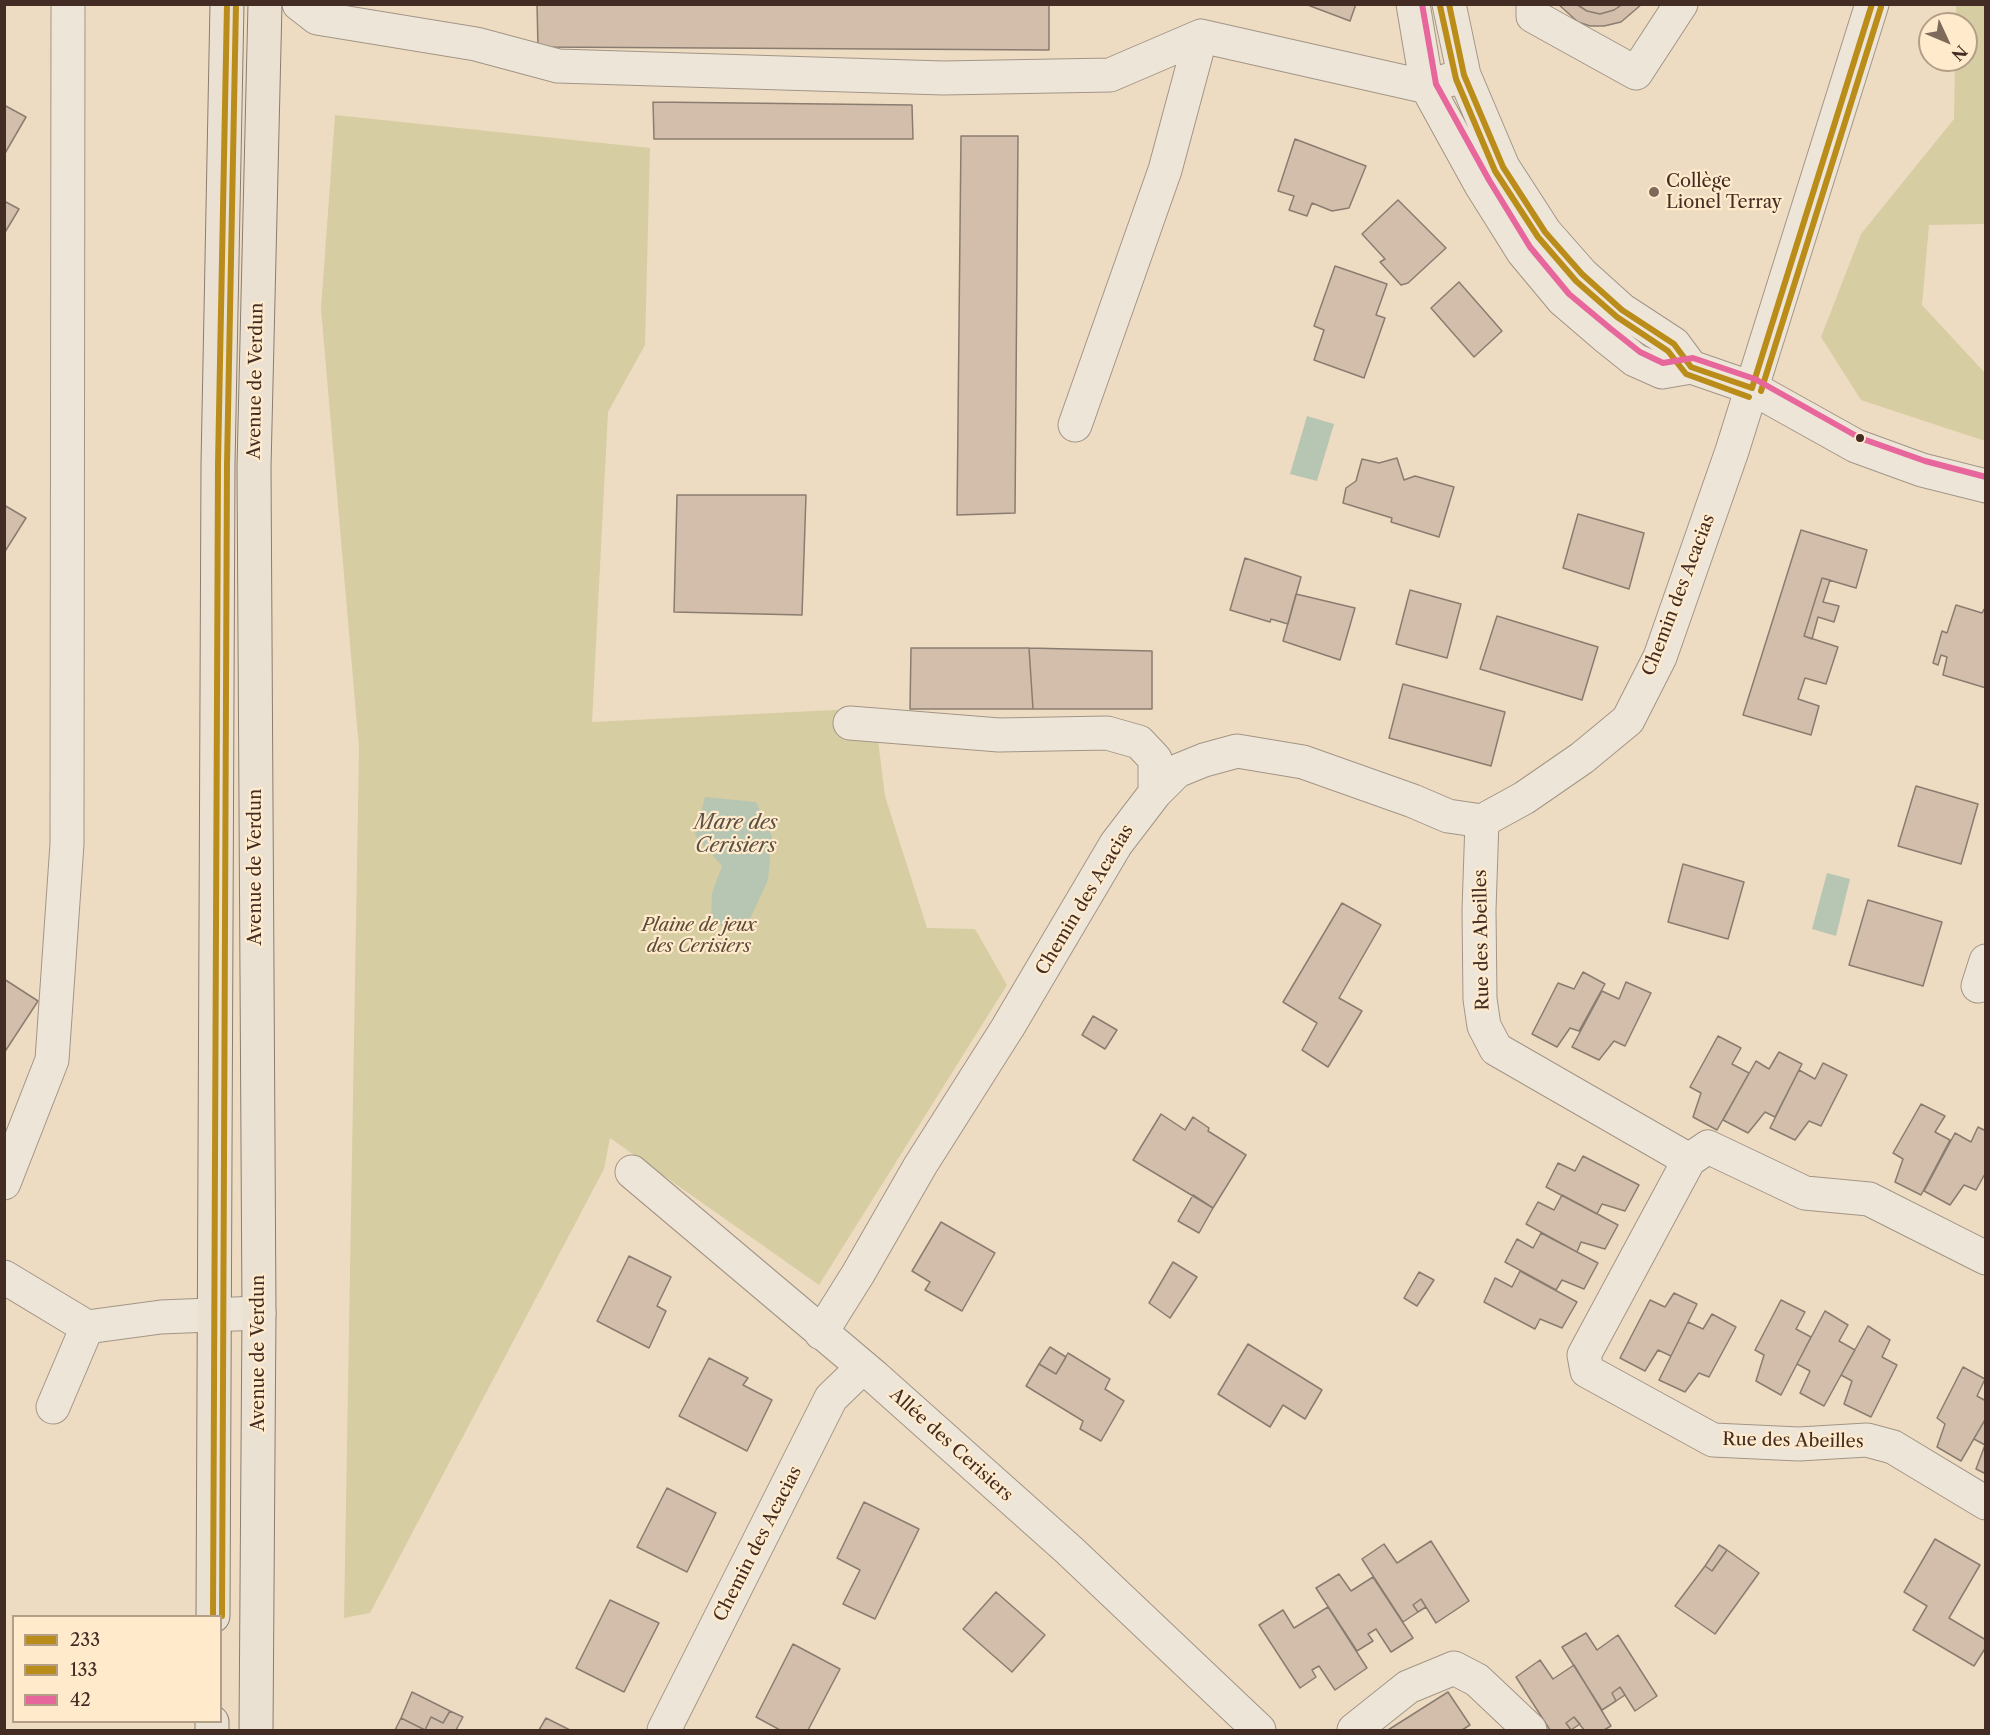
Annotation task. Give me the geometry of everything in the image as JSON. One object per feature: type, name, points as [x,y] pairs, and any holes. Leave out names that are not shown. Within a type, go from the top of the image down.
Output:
[{"type":"main road","name":"Avenue de Verdun","points":[[213,1615],[218,464],[227,4]]},
{"type":"main road","name":"Avenue de Verdun","points":[[256,1731],[259,1313],[254,467],[266,4]]},
{"type":"street","points":[[4,1184],[52,1060],[67,844],[68,4]]},
{"type":"street","points":[[299,4],[317,18],[476,44],[558,66],[943,78],[1110,75],[1201,36],[1427,87],[1464,75]]},
{"type":"street","points":[[1413,4],[1427,87],[1481,185],[1523,252],[1563,300],[1635,360],[1662,372],[1691,367],[1752,388],[1856,446],[1922,470],[1986,486]]},
{"type":"street","points":[[1449,4],[1464,75],[1503,167],[1545,232],[1582,274],[1622,310],[1674,344],[1691,367]]},
{"type":"street","points":[[1533,4],[1533,16],[1635,73],[1681,4]]},
{"type":"street","name":"Chemin des Acacias","points":[[821,1333],[920,1166],[1019,1010],[1116,844],[1155,794],[1177,771],[1204,760],[1237,751],[1303,762],[1413,801],[1448,816],[1482,821],[1524,798],[1563,772],[1628,720],[1660,657],[1752,388],[1872,4]]},
{"type":"street","points":[[1075,425],[1166,170],[1201,36]]},
{"type":"street","points":[[850,723],[999,735],[1107,734],[1139,742],[1155,759],[1155,794]]},
{"type":"street","name":"Rue des Abeilles","points":[[1482,821],[1479,910],[1480,999],[1484,1026],[1496,1049],[1689,1160],[1584,1354],[1587,1371],[1713,1440],[1799,1444],[1867,1440],[1893,1447],[1986,1503]]},
{"type":"street","points":[[1689,1160],[1708,1147],[1805,1193],[1869,1199],[1986,1258]]},
{"type":"street","name":"Allée des Cerisiers","points":[[632,1173],[863,1367],[1069,1550],[1259,1731]]},
{"type":"street","points":[[4,1276],[87,1327],[161,1317],[259,1313]]},
{"type":"street","points":[[53,1407],[87,1327]]},
{"type":"street","name":"Chemin des Acacias","points":[[664,1731],[831,1398],[863,1367]]},
{"type":"street","points":[[1354,1731],[1408,1687],[1454,1668],[1477,1680],[1530,1731]]},
{"type":"green space","points":[[1956,5],[1985,5],[1985,224],[1929,225],[1922,305],[1985,373],[1985,441],[1861,400],[1821,337],[1861,234],[1954,119],[1955,72],[1978,72],[1978,12],[1956,12]]},
{"type":"green space","name":"Plaine de jeux des Cerisiers","points":[[335,115],[650,148],[645,345],[608,412],[592,722],[874,708],[885,796],[927,928],[975,929],[1007,985],[819,1285],[610,1138],[604,1169],[370,1613],[344,1618],[359,748],[321,309]]},
{"type":"water","points":[[1307,416],[1334,424],[1317,481],[1290,474]]},
{"type":"water","name":"Mare des Cerisiers","points":[[705,797],[756,802],[772,836],[768,880],[750,919],[730,934],[711,916],[712,893],[722,866],[695,835]]},
{"type":"water","points":[[1827,873],[1850,879],[1836,936],[1812,929]]},
{"type":"building","points":[[537,4],[1049,4],[1049,50],[538,47]]},
{"type":"building","points":[[1305,4],[1356,4],[1350,21]]},
{"type":"building","points":[[1558,4],[1576,4],[1587,11],[1600,14],[1614,10],[1623,4],[1642,4],[1621,22],[1590,26],[1578,22]]},
{"type":"building","points":[[1576,4],[1623,4],[1614,10],[1600,14],[1587,11]]},
{"type":"building","points":[[653,102],[912,105],[913,139],[654,139]]},
{"type":"building","points":[[4,105],[26,117],[4,155]]},
{"type":"building","points":[[961,136],[1018,136],[1015,513],[957,515]]},
{"type":"building","points":[[1295,139],[1366,166],[1349,208],[1332,211],[1312,203],[1307,216],[1289,210],[1294,196],[1278,191]]},
{"type":"building","points":[[1398,200],[1446,248],[1408,283],[1401,285],[1380,262],[1385,259],[1362,234]]},
{"type":"building","points":[[4,201],[19,209],[4,234]]},
{"type":"building","points":[[1335,266],[1387,284],[1376,315],[1385,318],[1364,378],[1314,360],[1324,330],[1314,326]]},
{"type":"building","points":[[1459,282],[1502,331],[1474,357],[1431,308]]},
{"type":"building","points":[[1397,458],[1404,480],[1415,476],[1454,487],[1439,537],[1391,522],[1392,518],[1343,503],[1346,488],[1356,481],[1362,459],[1379,463]]},
{"type":"building","points":[[677,495],[806,495],[802,615],[674,612]]},
{"type":"building","points":[[4,505],[26,518],[4,553]]},
{"type":"building","points":[[1578,514],[1644,533],[1629,589],[1563,568]]},
{"type":"building","points":[[1801,530],[1867,550],[1856,588],[1822,578],[1804,636],[1838,647],[1826,684],[1805,678],[1798,699],[1819,706],[1811,735],[1743,715]]},
{"type":"building","points":[[1245,558],[1301,577],[1288,624],[1271,619],[1270,622],[1230,610]]},
{"type":"building","points":[[1822,578],[1830,580],[1823,602],[1839,606],[1834,622],[1818,617],[1812,639],[1804,636]]},
{"type":"building","points":[[1410,590],[1461,604],[1447,658],[1396,644]]},
{"type":"building","points":[[1296,594],[1355,608],[1340,660],[1283,641]]},
{"type":"building","points":[[1956,605],[1982,613],[1986,606],[1986,688],[1943,675],[1947,657],[1941,655],[1938,665],[1933,663],[1942,631],[1947,633]]},
{"type":"building","points":[[1497,616],[1598,647],[1582,700],[1480,669]]},
{"type":"building","points":[[911,648],[1029,648],[1033,709],[910,709]]},
{"type":"building","points":[[1029,648],[1152,651],[1152,709],[1033,709]]},
{"type":"building","points":[[1403,684],[1505,712],[1491,766],[1389,738]]},
{"type":"building","points":[[1916,786],[1978,804],[1961,864],[1898,846]]},
{"type":"building","points":[[1683,864],[1744,882],[1728,939],[1668,922]]},
{"type":"building","points":[[1868,900],[1942,922],[1923,986],[1849,965]]},
{"type":"building","points":[[1342,903],[1381,925],[1339,998],[1362,1011],[1328,1067],[1302,1050],[1317,1023],[1283,1002]]},
{"type":"building","points":[[1583,972],[1605,984],[1579,1031],[1570,1028],[1557,1047],[1532,1034],[1558,983],[1574,989]]},
{"type":"building","points":[[4,979],[38,1001],[4,1053]]},
{"type":"building","points":[[1626,982],[1651,993],[1625,1046],[1614,1041],[1599,1060],[1572,1047],[1602,991],[1619,999]]},
{"type":"building","points":[[1093,1016],[1117,1030],[1105,1049],[1082,1035]]},
{"type":"building","points":[[1718,1036],[1741,1048],[1732,1064],[1749,1073],[1717,1130],[1693,1117],[1701,1093],[1690,1087]]},
{"type":"building","points":[[1779,1052],[1802,1064],[1775,1117],[1765,1112],[1748,1133],[1723,1120],[1756,1061],[1769,1069]]},
{"type":"building","points":[[1823,1063],[1847,1075],[1821,1126],[1809,1121],[1795,1140],[1770,1128],[1799,1070],[1815,1079]]},
{"type":"building","points":[[1921,1104],[1945,1116],[1935,1132],[1950,1140],[1921,1195],[1895,1182],[1903,1159],[1893,1153]]},
{"type":"building","points":[[1161,1114],[1185,1130],[1193,1117],[1209,1128],[1208,1131],[1246,1155],[1213,1208],[1133,1160]]},
{"type":"building","points":[[1978,1127],[1986,1131],[1986,1172],[1976,1190],[1964,1185],[1950,1205],[1924,1191],[1955,1133],[1971,1142]]},
{"type":"building","points":[[1583,1156],[1639,1185],[1625,1211],[1602,1204],[1597,1214],[1546,1187],[1558,1163],[1575,1171]]},
{"type":"building","points":[[1193,1195],[1213,1208],[1199,1233],[1178,1221]]},
{"type":"building","points":[[1562,1195],[1618,1225],[1605,1249],[1581,1242],[1577,1252],[1526,1224],[1538,1202],[1554,1210]]},
{"type":"building","points":[[941,1222],[995,1253],[962,1311],[925,1290],[930,1282],[912,1271]]},
{"type":"building","points":[[1541,1233],[1598,1263],[1584,1289],[1562,1280],[1556,1290],[1505,1262],[1517,1239],[1533,1248]]},
{"type":"building","points":[[629,1256],[671,1277],[657,1306],[666,1311],[649,1348],[597,1321]]},
{"type":"building","points":[[1173,1262],[1197,1277],[1170,1318],[1149,1303]]},
{"type":"building","points":[[1520,1271],[1577,1302],[1562,1328],[1540,1319],[1535,1329],[1484,1302],[1495,1278],[1512,1287]]},
{"type":"building","points":[[1419,1272],[1434,1280],[1417,1306],[1404,1298]]},
{"type":"building","points":[[1674,1293],[1697,1304],[1671,1356],[1658,1350],[1645,1371],[1620,1358],[1650,1300],[1665,1307]]},
{"type":"building","points":[[1781,1300],[1805,1312],[1796,1329],[1811,1337],[1781,1395],[1756,1381],[1764,1355],[1755,1350]]},
{"type":"building","points":[[1825,1311],[1848,1325],[1839,1341],[1855,1350],[1824,1406],[1800,1393],[1810,1371],[1797,1364]]},
{"type":"building","points":[[1712,1314],[1736,1327],[1709,1377],[1699,1373],[1685,1392],[1659,1380],[1688,1322],[1703,1329]]},
{"type":"building","points":[[1868,1326],[1890,1340],[1882,1357],[1897,1365],[1871,1417],[1844,1404],[1852,1381],[1841,1375]]},
{"type":"building","points":[[1248,1344],[1322,1390],[1305,1419],[1283,1405],[1270,1427],[1218,1394]]},
{"type":"building","points":[[1050,1347],[1066,1357],[1056,1374],[1039,1364]]},
{"type":"building","points":[[1068,1353],[1110,1379],[1105,1389],[1124,1401],[1101,1441],[1080,1429],[1083,1421],[1026,1386],[1039,1364],[1056,1374]]},
{"type":"building","points":[[709,1358],[748,1378],[743,1385],[772,1400],[747,1451],[679,1416]]},
{"type":"building","points":[[1963,1367],[1985,1379],[1977,1396],[1986,1401],[1986,1418],[1961,1461],[1937,1447],[1945,1424],[1937,1418]]},
{"type":"building","points":[[1986,1418],[1986,1474],[1976,1469],[1985,1445],[1974,1439]]},
{"type":"building","points":[[667,1488],[716,1513],[687,1572],[637,1547]]},
{"type":"building","points":[[864,1502],[919,1529],[875,1619],[843,1604],[860,1570],[837,1558]]},
{"type":"building","points":[[1935,1539],[1980,1565],[1949,1618],[1986,1640],[1986,1647],[1974,1666],[1913,1630],[1927,1606],[1904,1592]]},
{"type":"building","points":[[1431,1541],[1469,1601],[1436,1623],[1421,1599],[1413,1605],[1418,1612],[1403,1622],[1362,1559],[1384,1544],[1397,1563]]},
{"type":"building","points":[[1719,1545],[1727,1550],[1712,1571],[1705,1566]]},
{"type":"building","points":[[1727,1550],[1759,1573],[1715,1634],[1675,1606],[1705,1566],[1712,1571]]},
{"type":"building","points":[[1339,1574],[1351,1591],[1373,1577],[1413,1638],[1391,1652],[1376,1629],[1368,1634],[1373,1641],[1357,1651],[1316,1588]]},
{"type":"building","points":[[996,1592],[1045,1635],[1012,1672],[963,1629]]},
{"type":"building","points":[[1421,1599],[1426,1607],[1418,1612],[1413,1605]]},
{"type":"building","points":[[610,1600],[659,1623],[624,1692],[576,1668]]},
{"type":"building","points":[[1328,1607],[1367,1668],[1335,1690],[1319,1666],[1312,1670],[1316,1677],[1300,1688],[1259,1625],[1283,1610],[1294,1628]]},
{"type":"building","points":[[1586,1633],[1597,1650],[1618,1635],[1657,1696],[1635,1711],[1620,1687],[1612,1693],[1616,1701],[1602,1710],[1562,1647]]},
{"type":"building","points":[[793,1644],[840,1669],[808,1730],[780,1730],[756,1717]]},
{"type":"building","points":[[1540,1660],[1553,1679],[1574,1665],[1611,1726],[1604,1730],[1584,1730],[1574,1717],[1566,1723],[1571,1730],[1550,1730],[1516,1677]]},
{"type":"building","points":[[1620,1687],[1625,1695],[1616,1701],[1612,1693]]},
{"type":"building","points":[[412,1692],[450,1711],[443,1723],[431,1717],[425,1730],[401,1718]]},
{"type":"building","points":[[1448,1692],[1470,1725],[1462,1730],[1388,1730]]},
{"type":"building","points":[[450,1711],[463,1717],[456,1730],[425,1730],[431,1717],[443,1723]]},
{"type":"building","points":[[1574,1717],[1580,1724],[1571,1730],[1566,1723]]},
{"type":"building","points":[[401,1718],[425,1730],[395,1730]]},
{"type":"building","points":[[546,1718],[570,1730],[539,1730]]},
{"type":"transit line","name":"233","points":[[213,1615],[218,464],[227,4]]},
{"type":"transit line","name":"133","points":[[222,1616],[227,464],[236,4]]},
{"type":"transit line","name":"42","points":[[1422,4],[1436,84],[1489,180],[1530,247],[1569,294],[1640,352],[1663,363],[1693,358],[1755,379],[1860,438],[1925,461],[1986,477]]},
{"type":"transit line","name":"233","points":[[1449,4],[1464,75],[1503,167],[1545,232],[1582,274],[1622,310],[1674,344],[1691,367],[1752,388]]},
{"type":"transit line","name":"233","points":[[1752,388],[1872,4]]},
{"type":"transit line","name":"133","points":[[1440,6],[1456,79],[1495,171],[1538,237],[1576,281],[1617,317],[1668,351],[1686,374],[1749,397]]},
{"type":"transit line","name":"133","points":[[1761,391],[1881,7]]},
{"type":"place","name":"Collège Lionel Terray","points":[[1654,192]]}]
